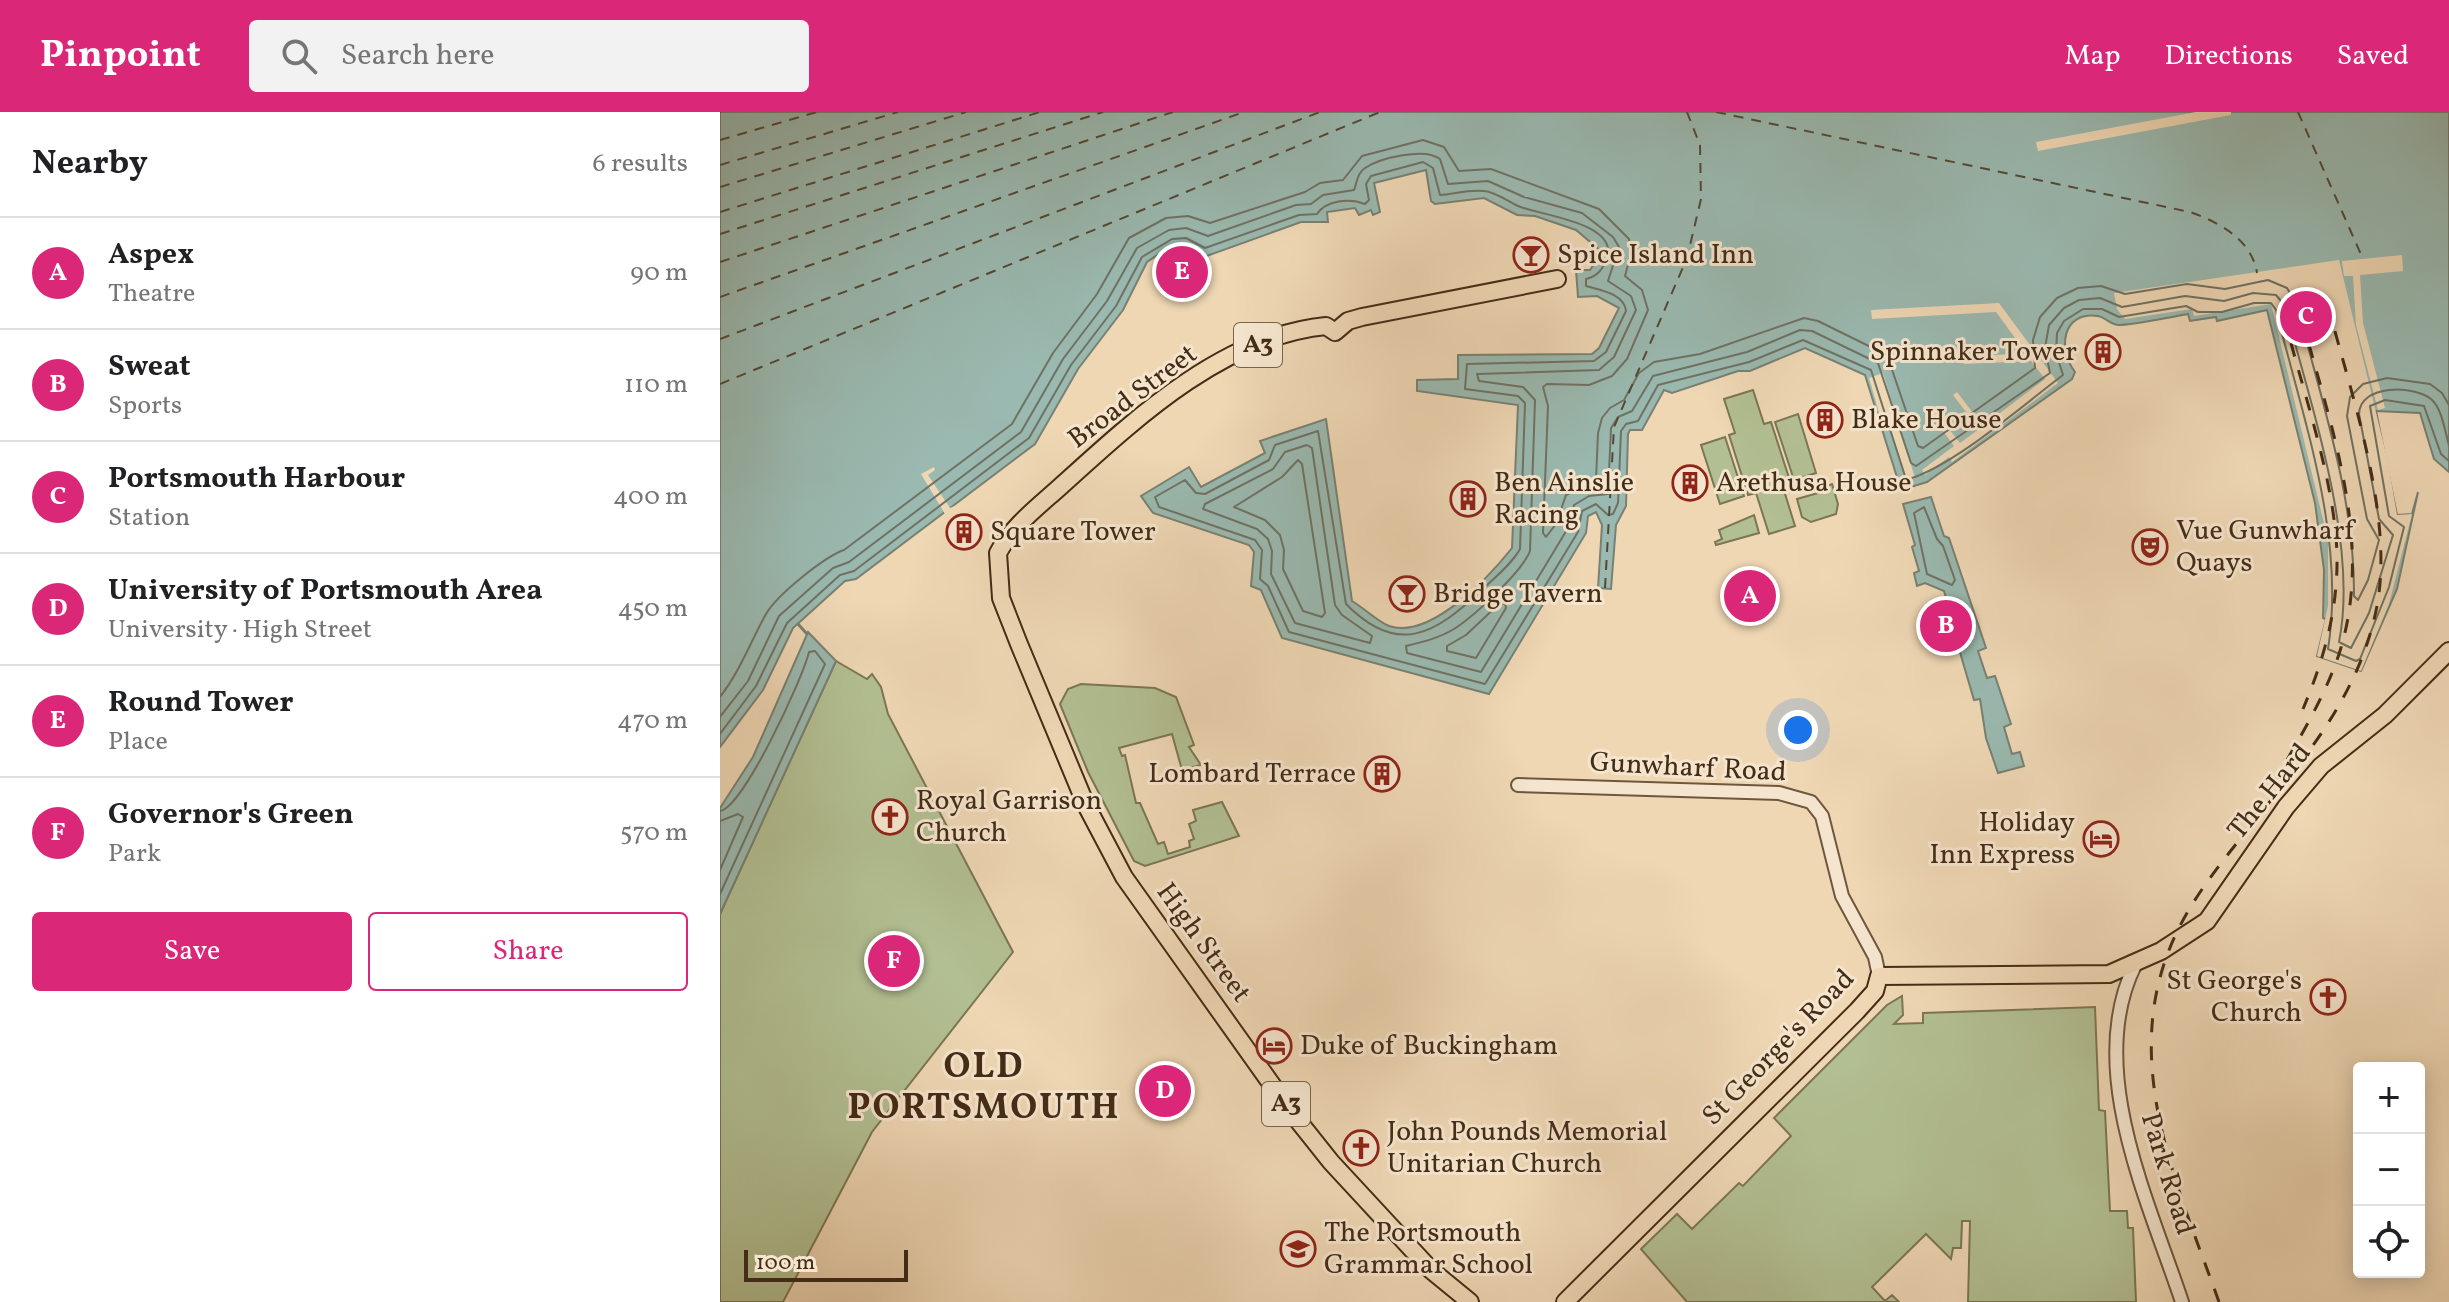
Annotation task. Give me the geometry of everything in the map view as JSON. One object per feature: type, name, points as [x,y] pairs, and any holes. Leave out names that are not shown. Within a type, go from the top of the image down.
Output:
[{"type":"main road","name":"Broad Street","points":[[998,553],[1024,520],[1099,452],[1205,371],[1266,342],[1321,326],[1335,332],[1353,319],[1557,279]]},
{"type":"main road","name":"High Street","points":[[998,553],[999,586],[1014,632],[1086,805],[1124,877],[1292,1113],[1331,1162],[1431,1270],[1470,1302]]},
{"type":"main road","name":"The Hard","points":[[2135,965],[2207,921],[2286,807],[2321,766],[2385,715],[2449,651]]},
{"type":"main road","name":"St George's Road","points":[[1565,1302],[1857,1011],[1875,991],[1879,976],[2083,976],[2114,974],[2135,965]]},
{"type":"street","name":"Gunwharf Road","points":[[1518,785],[1779,793],[1811,802],[1822,816],[1842,896],[1876,960],[1879,976]]},
{"type":"street","name":"Park Road","points":[[2135,965],[2123,994],[2117,1031],[2124,1128],[2182,1302]]},
{"type":"green space","points":[[1753,390],[1764,424],[1771,422],[1790,481],[1782,484],[1795,526],[1769,534],[1756,493],[1748,495],[1729,435],[1735,433],[1724,399]]},
{"type":"green space","points":[[1798,414],[1816,473],[1794,480],[1775,422]]},
{"type":"green space","points":[[1725,437],[1744,496],[1720,504],[1701,445]]},
{"type":"green space","points":[[1832,484],[1838,504],[1836,514],[1811,522],[1802,517],[1797,499],[1825,491],[1824,487]]},
{"type":"green space","points":[[1754,515],[1759,533],[1716,545],[1715,542],[1722,539],[1719,530]]},
{"type":"green space","points":[[836,661],[867,679],[872,674],[881,687],[888,714],[1013,952],[872,1132],[783,1302],[720,1302],[720,914]]},
{"type":"green space","points":[[1081,684],[1155,688],[1176,697],[1194,745],[1189,747],[1201,765],[1182,770],[1172,734],[1119,748],[1122,756],[1125,755],[1136,803],[1140,803],[1158,844],[1164,842],[1168,854],[1190,847],[1189,841],[1194,839],[1189,824],[1196,821],[1193,810],[1222,802],[1239,836],[1145,866],[1134,861],[1088,772],[1060,704],[1068,689]]},
{"type":"green space","points":[[1902,996],[1903,1015],[1894,1024],[1923,1023],[1923,1013],[2095,1007],[2099,1110],[2105,1111],[2110,1211],[2127,1211],[2128,1228],[2133,1228],[2136,1302],[1968,1302],[1970,1221],[1962,1221],[1961,1248],[1953,1248],[1951,1259],[1926,1234],[1872,1287],[1885,1301],[1892,1295],[1899,1302],[1687,1302],[1641,1249],[1677,1214],[1692,1229],[1739,1183],[1743,1186],[1791,1136],[1774,1118],[1887,1005]]},
{"type":"water","points":[[720,112],[2449,112],[2449,472],[2434,459],[2420,413],[2376,411],[2397,515],[2412,514],[2418,492],[2397,589],[2361,671],[2317,656],[2326,619],[2323,618],[2324,570],[2315,503],[2267,310],[2217,321],[2216,317],[2190,321],[2188,314],[2120,325],[2098,316],[2076,320],[2066,334],[2065,343],[2075,372],[2072,379],[1927,482],[1901,490],[1865,375],[1805,348],[1750,371],[1738,371],[1672,393],[1664,390],[1642,430],[1630,430],[1628,434],[1626,506],[1616,525],[1611,589],[1598,588],[1602,525],[1596,512],[1588,516],[1586,533],[1489,694],[1282,638],[1261,590],[1251,586],[1254,552],[1249,545],[1153,513],[1141,496],[1189,467],[1201,487],[1265,453],[1260,441],[1326,419],[1352,601],[1389,626],[1405,628],[1422,624],[1440,615],[1474,589],[1512,548],[1518,405],[1417,391],[1417,380],[1458,379],[1458,355],[1592,354],[1599,348],[1619,308],[1597,296],[1578,297],[1576,270],[1590,270],[1602,252],[1576,230],[1535,216],[1517,215],[1484,198],[1435,204],[1431,201],[1426,170],[1374,183],[1380,212],[1373,215],[1371,210],[1359,215],[1355,208],[1327,212],[1328,222],[1301,222],[1201,258],[1193,249],[1183,246],[1162,252],[1147,262],[1123,310],[1078,369],[1035,444],[856,579],[845,581],[793,628],[763,690],[720,747]]},
{"type":"water","points":[[1931,497],[1944,536],[1949,538],[1986,648],[1978,651],[1987,678],[1995,676],[2011,724],[2004,727],[2012,754],[2020,752],[2024,766],[1998,773],[1986,738],[1980,699],[1974,700],[1952,625],[1956,611],[1948,605],[1944,591],[1925,583],[1917,586],[1914,573],[1919,571],[1912,547],[1915,545],[1903,504]]},
{"type":"water","points":[[808,632],[836,661],[720,914],[720,808],[753,757]]},
{"type":"pier","points":[[2196,112],[2231,112],[2231,115],[2038,151],[2036,142]]},
{"type":"pier","points":[[2402,255],[2403,271],[2360,275],[2363,323],[2385,408],[2378,410],[2356,325],[2353,276],[2344,276],[2342,261]]},
{"type":"pier","points":[[2339,260],[2388,462],[2397,515],[2412,514],[2389,604],[2361,671],[2317,656],[2328,606],[2328,540],[2271,304],[2194,316],[2192,309],[2125,319],[2117,309],[2114,293]]},
{"type":"pier","points":[[1999,303],[2058,383],[1952,462],[1949,457],[1925,475],[1922,470],[1954,446],[1929,412],[1933,409],[1960,443],[1979,429],[1953,395],[1957,392],[1983,426],[2045,379],[2031,361],[1964,364],[1963,357],[2026,353],[1996,312],[1872,319],[1871,310]]},
{"type":"pier","points":[[1883,373],[1915,478],[1907,481],[1886,415],[1880,416],[1869,378]]},
{"type":"pier","points":[[934,467],[935,470],[928,475],[950,508],[966,501],[950,514],[945,514],[921,474]]},
{"type":"waterway","points":[[798,624],[807,634]]},
{"type":"ferry route","points":[[720,140],[817,112]]},
{"type":"ferry route","points":[[720,165],[898,112]]},
{"type":"ferry route","points":[[720,187],[966,112]]},
{"type":"ferry route","points":[[720,212],[1040,112]]},
{"type":"ferry route","points":[[720,234],[1103,112]]},
{"type":"ferry route","points":[[720,262],[1173,112]]},
{"type":"ferry route","points":[[720,297],[1244,112]]},
{"type":"ferry route","points":[[720,339],[1320,112]]},
{"type":"ferry route","points":[[720,384],[1380,112]]},
{"type":"ferry route","points":[[1605,588],[1614,427],[1687,258],[1701,199],[1700,145],[1687,112]]},
{"type":"ferry route","points":[[1716,112],[2190,212],[2223,227],[2241,242],[2254,261],[2257,273]]},
{"type":"ferry route","points":[[2298,112],[2363,259]]},
{"type":"railway","points":[[2219,1302],[2184,1205],[2157,1108],[2152,1060],[2153,1011],[2165,962],[2187,913],[2325,727],[2351,682],[2371,633],[2381,571],[2380,534],[2368,457],[2329,309]]},
{"type":"railway","points":[[2273,784],[2331,676],[2348,617],[2352,574],[2351,530],[2345,486],[2301,315]]},
{"type":"railway","points":[[2284,316],[2324,466],[2337,555],[2335,595],[2328,634],[2303,709]]},
{"type":"place","name":"Spice Island Inn","points":[[1531,255]]},
{"type":"place","name":"Round Tower","points":[[1182,272]]},
{"type":"place","name":"Portsmouth Harbour","points":[[2306,317]]},
{"type":"place","name":"Spinnaker Tower","points":[[2103,352]]},
{"type":"place","name":"Blake House","points":[[1825,420]]},
{"type":"place","name":"Arethusa House","points":[[1690,483]]},
{"type":"place","name":"Ben Ainslie Racing","points":[[1468,499]]},
{"type":"place","name":"Square Tower","points":[[964,532]]},
{"type":"place","name":"Vue Gunwharf Quays","points":[[2150,547]]},
{"type":"place","name":"Bridge Tavern","points":[[1407,594]]},
{"type":"place","name":"Aspex","points":[[1750,596]]},
{"type":"place","name":"Sweat","points":[[1946,626]]},
{"type":"place","name":"Lombard Terrace","points":[[1382,774]]},
{"type":"place","name":"Royal Garrison Church","points":[[890,817]]},
{"type":"place","name":"Holiday Inn Express","points":[[2101,839]]},
{"type":"place","name":"Governor's Green","points":[[894,961]]},
{"type":"place","name":"St George's Church","points":[[2328,997]]},
{"type":"place","name":"Duke of Buckingham","points":[[1274,1046]]},
{"type":"place","name":"University of Portsmouth Area","points":[[1165,1091]]},
{"type":"place","name":"John Pounds Memorial Unitarian Church","points":[[1361,1148]]},
{"type":"place","name":"The Portsmouth Grammar School","points":[[1298,1249]]},
{"type":"district","name":"OLD PORTSMOUTH","points":[[984,1088]]}]
